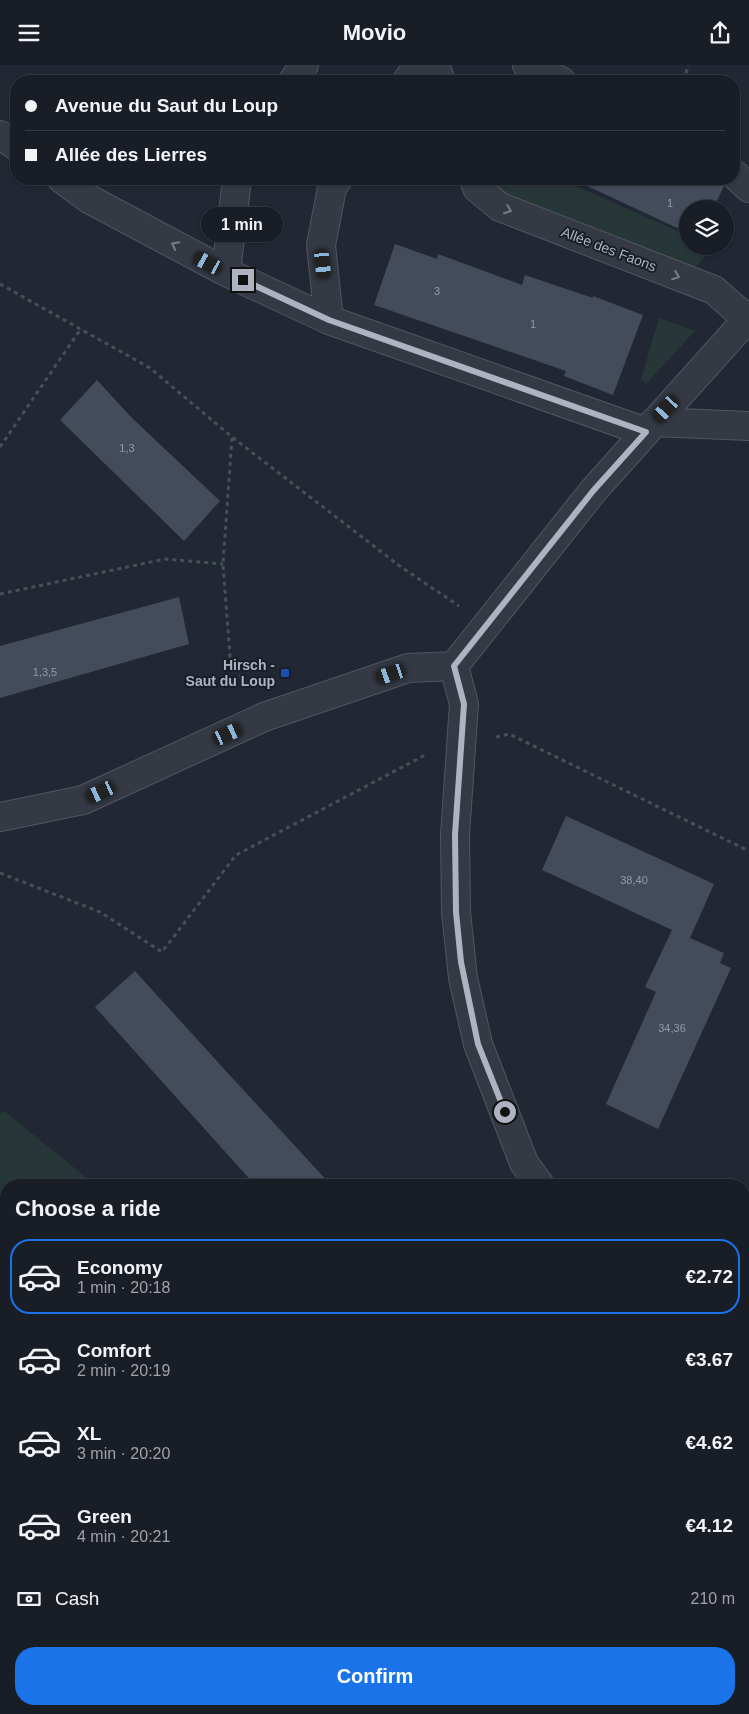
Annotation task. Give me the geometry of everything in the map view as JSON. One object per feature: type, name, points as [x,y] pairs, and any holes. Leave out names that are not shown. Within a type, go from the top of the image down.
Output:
[{"type":"street","points":[[527,65],[548,75]]},
{"type":"street","points":[[70,185],[89,199],[226,272],[329,320],[650,427],[749,426]]},
{"type":"street","points":[[226,272],[236,185]]},
{"type":"street","points":[[329,320],[321,245],[334,185]]},
{"type":"street","name":"Allée des Faons","points":[[476,185],[500,207],[714,290],[748,318]]},
{"type":"street","points":[[0,817],[83,801],[264,717],[408,668],[454,666],[593,491],[748,318]]},
{"type":"street","points":[[454,666],[464,704],[455,835],[456,912],[463,978],[478,1044],[524,1163],[536,1179]]},
{"type":"path","points":[[0,284],[150,369],[232,437],[400,567],[486,625]]},
{"type":"path","points":[[0,447],[80,330]]},
{"type":"path","points":[[232,437],[223,564],[230,657],[264,717]]},
{"type":"path","points":[[0,595],[165,559],[223,564]]},
{"type":"path","points":[[0,873],[100,912],[162,952],[236,855],[417,758],[461,743],[509,734],[749,851]]},
{"type":"shaded area","points":[[490,185],[574,185],[679,231],[679,255],[706,255],[693,270],[508,201]]},
{"type":"shaded area","points":[[659,318],[695,331],[646,384],[641,379]]},
{"type":"shaded area","points":[[4,1111],[89,1179],[0,1179],[0,1113]]},
{"type":"building","points":[[585,185],[723,185],[717,200],[679,200],[679,229]]},
{"type":"building","points":[[395,244],[437,259],[438,254],[522,285],[525,275],[593,298],[593,296],[643,315],[613,395],[564,376],[566,371],[374,305]]},
{"type":"building","points":[[97,380],[131,417],[220,501],[184,541],[60,420]]},
{"type":"building","points":[[179,597],[189,644],[0,698],[0,646]]},
{"type":"building","points":[[566,816],[714,884],[690,938],[724,953],[720,963],[731,968],[658,1129],[606,1104],[656,992],[645,987],[672,930],[542,870]]},
{"type":"building","points":[[135,971],[325,1179],[250,1179],[95,1007]]},
{"type":"place","name":"Hirsch - Saut du Loup","points":[[285,673]]},
{"type":"route","points":[[243,280],[329,320],[646,432],[593,491],[454,666],[464,704],[455,835],[456,912],[461,962],[478,1044],[505,1112]]}]
